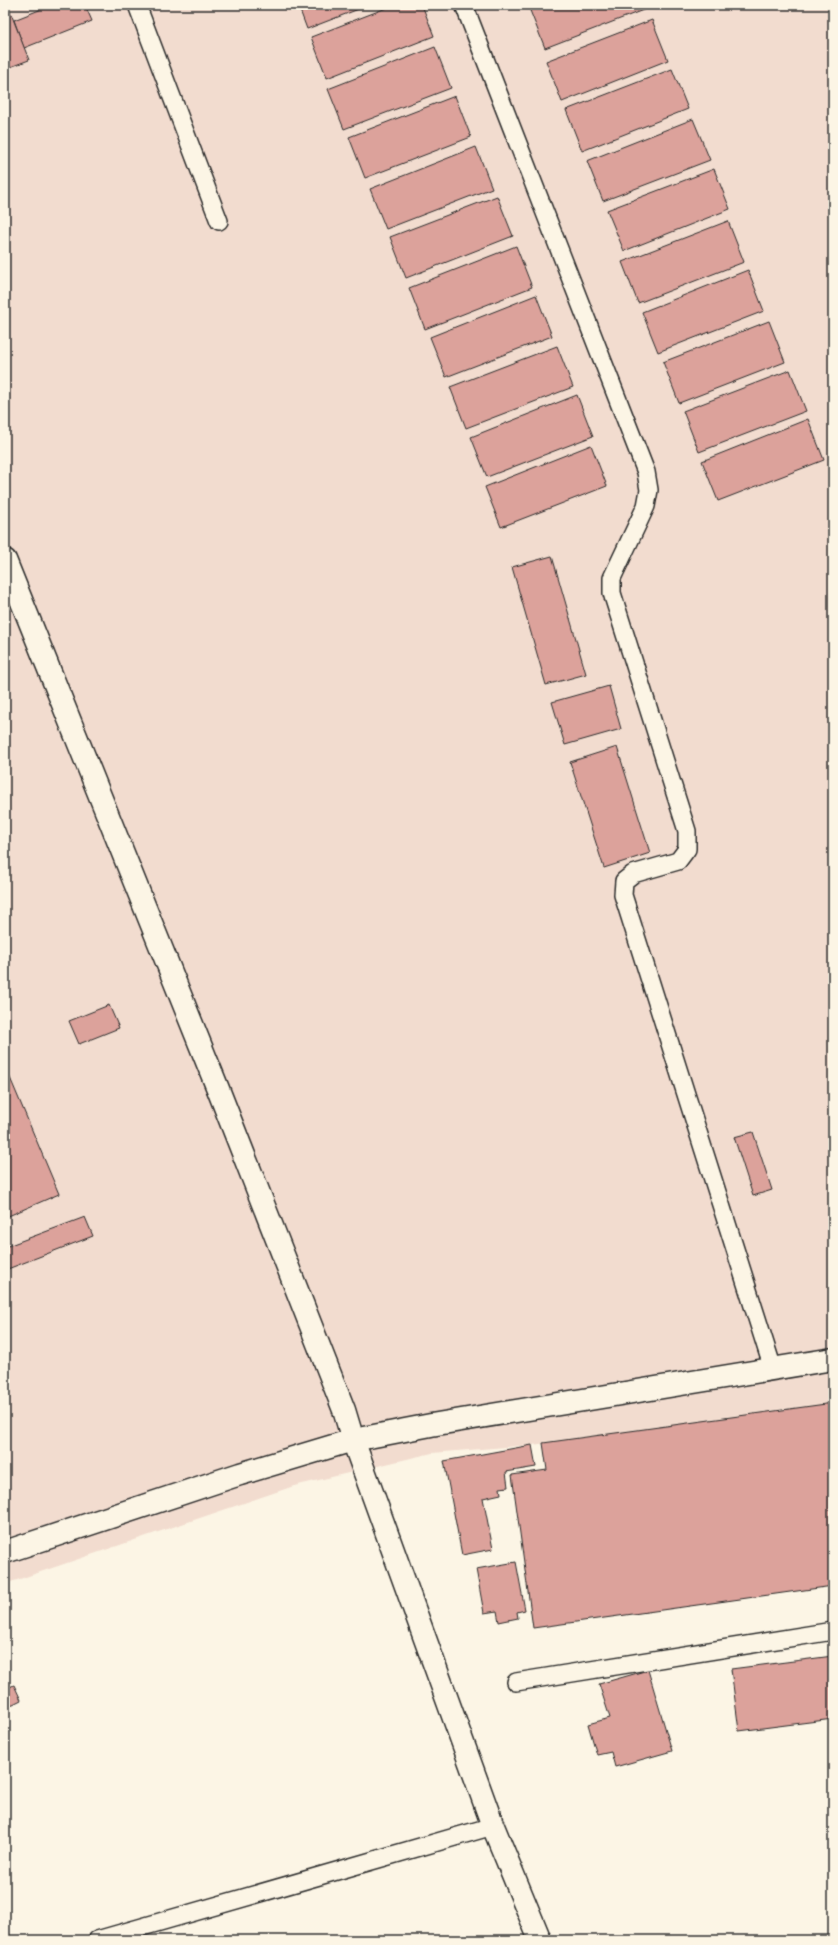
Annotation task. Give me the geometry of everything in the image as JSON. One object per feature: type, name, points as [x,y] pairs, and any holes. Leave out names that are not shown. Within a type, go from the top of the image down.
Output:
[{"type":"street","points":[[5,560],[221,1096],[344,1410],[353,1440],[493,1826],[540,1940]]},
{"type":"street","points":[[5,1552],[240,1474],[353,1440],[431,1424],[833,1359]]},
{"type":"lane","points":[[137,5],[219,221]]},
{"type":"lane","points":[[464,5],[646,472],[649,490],[646,506],[612,578],[612,592],[687,831],[687,849],[678,861],[633,874],[624,881],[623,895],[773,1369]]},
{"type":"lane","points":[[516,1682],[833,1632]]},
{"type":"lane","points":[[97,1940],[493,1826]]},
{"type":"shaded area","points":[[5,5],[833,5],[833,1406],[532,1445],[432,1453],[294,1486],[5,1584]]},
{"type":"building","points":[[52,5],[85,5],[92,21],[24,48],[14,20]]},
{"type":"building","points":[[298,5],[369,5],[307,29]]},
{"type":"building","points":[[394,5],[422,5],[434,36],[327,78],[311,37]]},
{"type":"building","points":[[535,5],[650,5],[651,7],[545,48],[529,8]]},
{"type":"building","points":[[10,11],[29,60],[5,69],[5,13]]},
{"type":"building","points":[[652,20],[668,60],[562,102],[546,61]]},
{"type":"building","points":[[435,47],[451,88],[344,129],[328,89]]},
{"type":"building","points":[[672,69],[688,109],[582,151],[566,110]]},
{"type":"building","points":[[455,96],[471,137],[365,178],[349,137]]},
{"type":"building","points":[[693,119],[710,160],[603,201],[587,161]]},
{"type":"building","points":[[476,147],[492,188],[386,229],[370,189]]},
{"type":"building","points":[[714,169],[730,209],[624,251],[607,210]]},
{"type":"building","points":[[497,196],[513,236],[406,278],[390,237]]},
{"type":"building","points":[[728,221],[744,262],[638,303],[622,262]]},
{"type":"building","points":[[516,246],[532,287],[425,329],[409,288]]},
{"type":"building","points":[[748,270],[764,311],[658,352],[642,312]]},
{"type":"building","points":[[536,295],[552,336],[446,377],[430,337]]},
{"type":"building","points":[[769,321],[785,362],[679,403],[663,362]]},
{"type":"building","points":[[557,346],[573,387],[466,428],[450,387]]},
{"type":"building","points":[[790,370],[806,411],[699,452],[683,411]]},
{"type":"building","points":[[577,395],[593,436],[487,477],[471,437]]},
{"type":"building","points":[[808,419],[824,460],[718,501],[702,461]]},
{"type":"building","points":[[591,445],[607,486],[501,527],[485,487]]},
{"type":"building","points":[[552,556],[586,674],[546,685],[512,567]]},
{"type":"building","points":[[609,686],[621,729],[565,745],[552,702]]},
{"type":"building","points":[[617,747],[650,853],[604,868],[570,762]]},
{"type":"building","points":[[109,1005],[119,1028],[79,1044],[69,1021]]},
{"type":"building","points":[[5,1066],[59,1194],[6,1217],[5,1215]]},
{"type":"building","points":[[753,1132],[772,1190],[753,1196],[734,1137]]},
{"type":"building","points":[[85,1217],[93,1236],[5,1270],[5,1247]]},
{"type":"building","points":[[833,1403],[833,1586],[533,1628],[512,1475],[547,1470],[543,1443]]},
{"type":"building","points":[[532,1445],[536,1467],[506,1472],[508,1487],[500,1488],[501,1494],[483,1498],[493,1549],[462,1555],[444,1461]]},
{"type":"building","points":[[516,1562],[525,1610],[517,1612],[518,1618],[499,1622],[497,1611],[484,1613],[476,1569]]},
{"type":"building","points":[[833,1656],[833,1719],[739,1731],[731,1669]]},
{"type":"building","points":[[648,1670],[672,1751],[615,1767],[611,1752],[597,1755],[588,1724],[610,1718],[599,1684]]},
{"type":"building","points":[[14,1685],[21,1700],[5,1708],[5,1689]]}]
